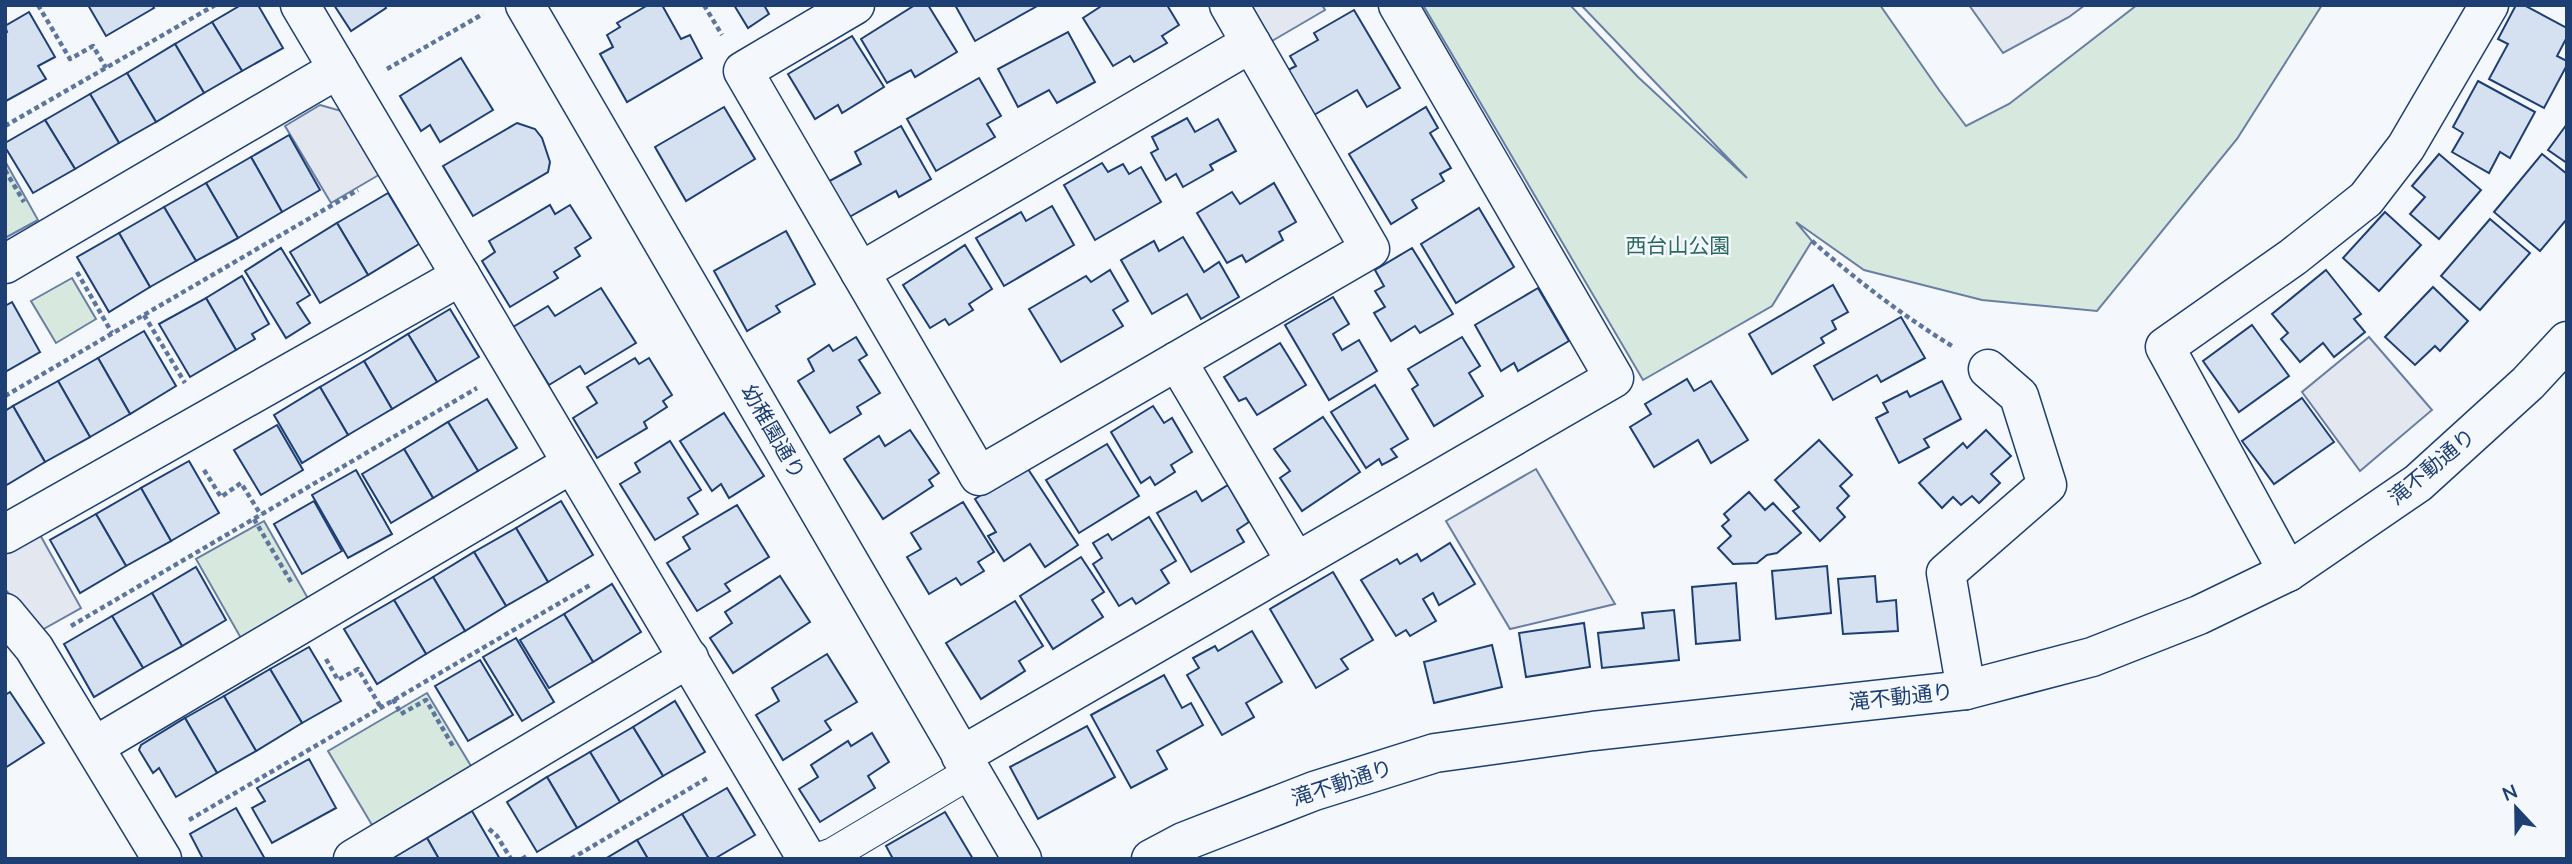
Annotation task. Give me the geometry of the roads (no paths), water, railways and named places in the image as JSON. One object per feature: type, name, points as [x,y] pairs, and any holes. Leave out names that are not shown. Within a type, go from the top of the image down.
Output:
[{"type":"street","points":[[300,5],[807,859]]},
{"type":"street","name":"幼稚園通り","points":[[525,5],[1022,859]]},
{"type":"street","points":[[855,5],[743,71],[979,476],[1370,249],[1228,5]]},
{"type":"street","points":[[819,859],[833,854],[966,764],[1296,562],[1614,378],[1398,5]]},
{"type":"street","points":[[2288,572],[2165,347],[2294,257],[2367,199],[2406,147],[2489,5]]},
{"type":"street","points":[[860,272],[1251,43]]},
{"type":"street","points":[[5,264],[345,79]]},
{"type":"street","points":[[5,534],[461,276]]},
{"type":"street","name":"滝不動通り","points":[[1151,859],[1183,842],[1314,791],[1435,753],[1593,731],[1966,690],[2092,657],[2199,615],[2288,572],[2418,483],[2528,383],[2567,341]]},
{"type":"street","points":[[1177,361],[1296,562]]},
{"type":"street","points":[[1966,690],[1945,573],[2047,485],[2018,396],[1989,369]]},
{"type":"street","points":[[95,746],[571,464]]},
{"type":"street","points":[[5,613],[34,648],[157,850]]},
{"type":"street","points":[[353,859],[689,658]]},
{"type":"park label","name":"西台山公園","points":[[1678,246]]}]
